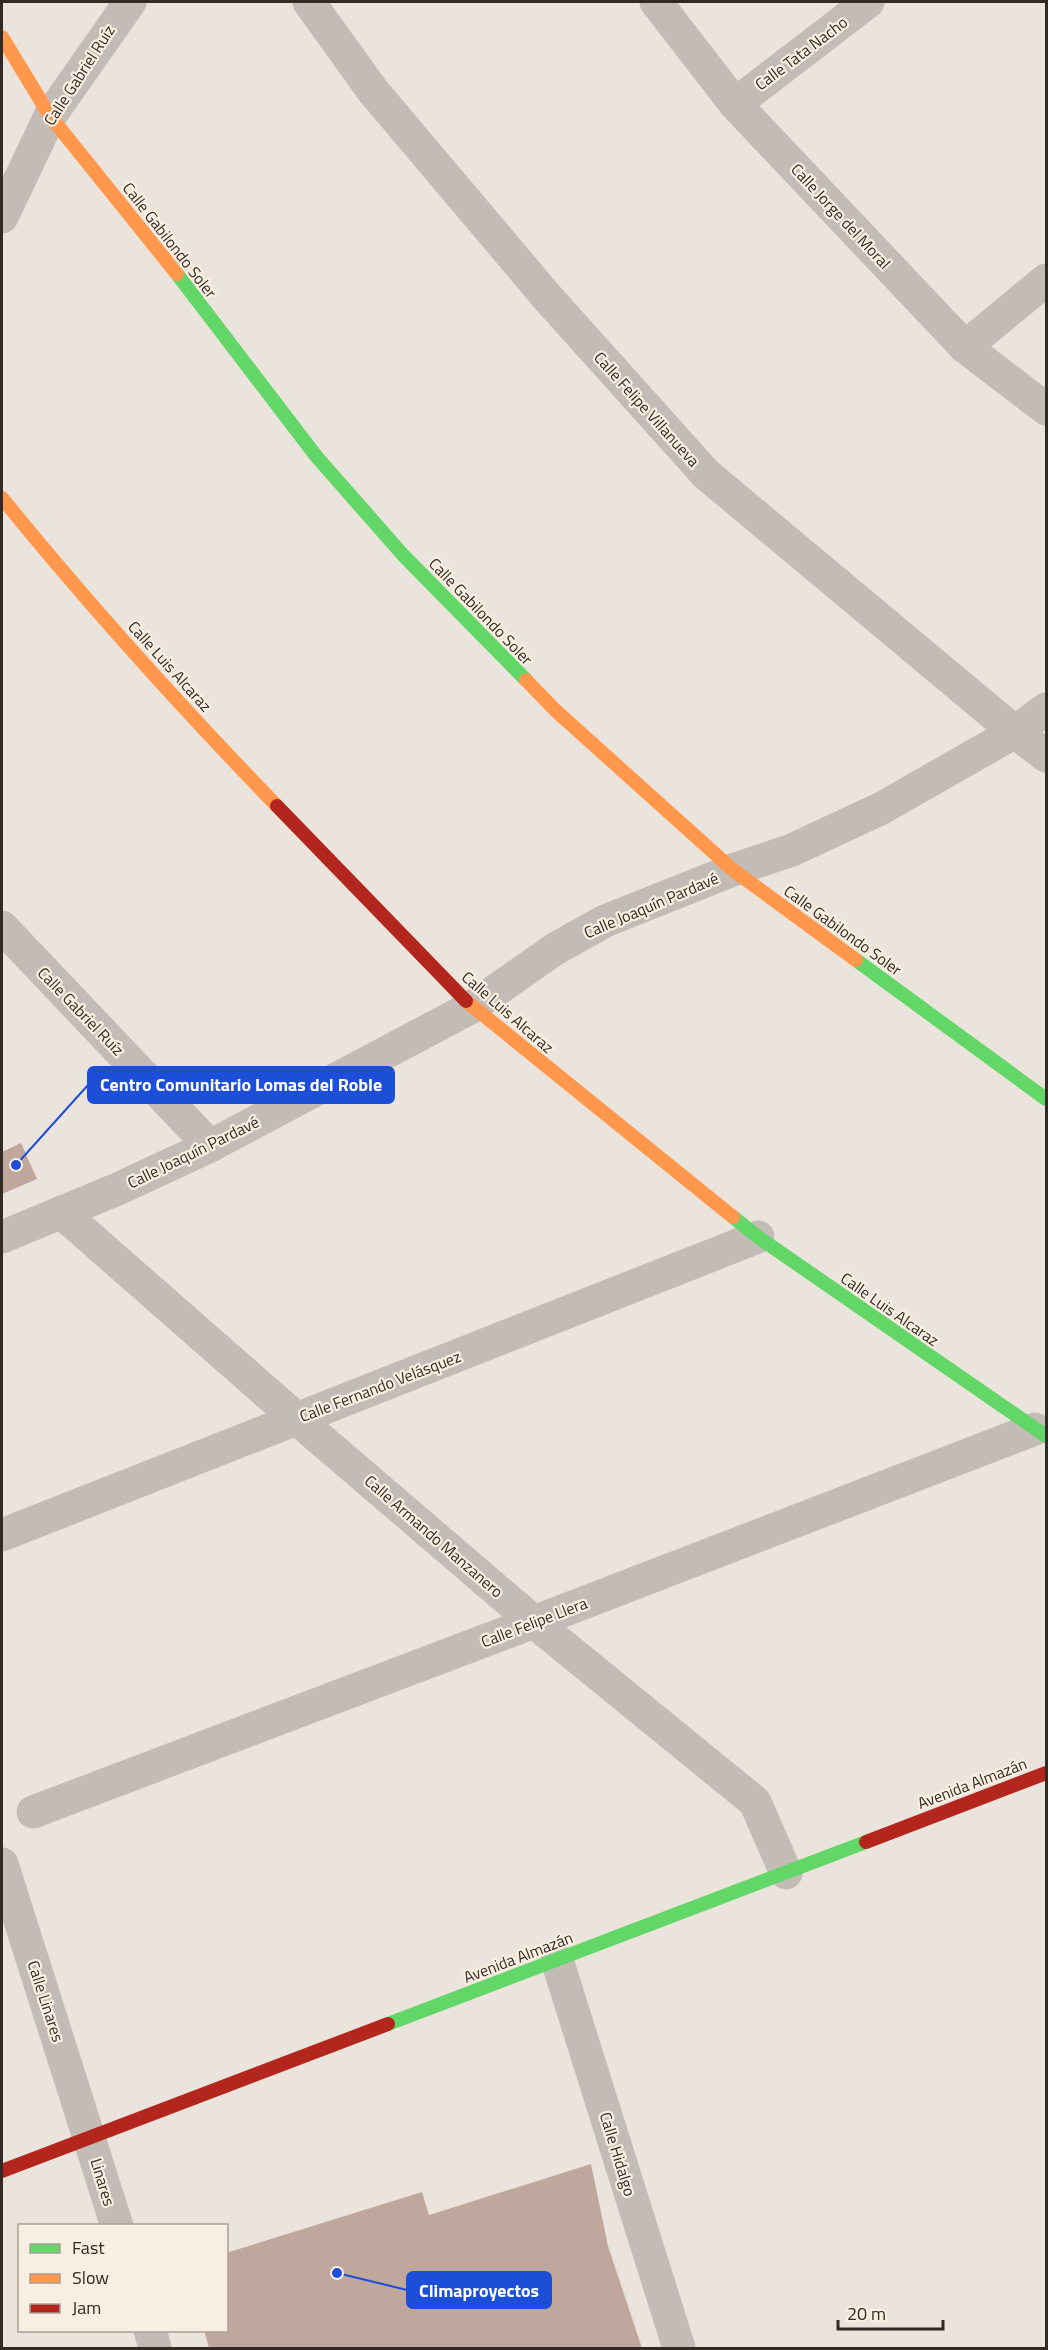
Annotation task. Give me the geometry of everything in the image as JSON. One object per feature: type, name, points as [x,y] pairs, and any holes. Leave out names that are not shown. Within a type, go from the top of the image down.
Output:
[{"type":"street","name":"Calle Gabriel Ruíz","points":[[2,217],[50,116],[110,27],[130,2]]},
{"type":"street","name":"Calle Felipe Villanueva","points":[[309,2],[373,91],[547,297],[706,474],[1015,732],[1047,756]]},
{"type":"street","name":"Calle Jorge del Moral","points":[[656,2],[735,104],[965,347],[1047,409]]},
{"type":"street","name":"Calle Tata Nacho","points":[[735,104],[868,2]]},
{"type":"street","name":"Calle Gabilondo Soler","points":[[2,37],[50,116],[155,245],[316,456],[403,555],[555,710],[733,870],[1047,1099]]},
{"type":"street","points":[[965,347],[1047,280]]},
{"type":"street","name":"Calle Luis Alcaraz","points":[[2,498],[54,562],[219,746],[471,1007],[758,1238],[1041,1433]]},
{"type":"street","name":"Calle Joaquín Pardavé","points":[[2,1237],[210,1146],[471,1007],[555,948],[605,921],[733,870],[792,850],[882,808],[1015,732],[1047,709]]},
{"type":"street","name":"Calle Gabriel Ruíz","points":[[2,927],[210,1146]]},
{"type":"street","name":"Calle Armando Manzanero","points":[[62,1212],[297,1419],[534,1622],[755,1802],[786,1873]]},
{"type":"street","name":"Calle Fernando Velásquez","points":[[2,1534],[758,1238]]},
{"type":"street","name":"Calle Felipe Llera","points":[[33,1812],[1041,1433]]},
{"type":"street","name":"Avenida Almazán","points":[[2,2171],[1047,1773]]},
{"type":"street","name":"Calle Linares","points":[[2,1864],[90,2139]]},
{"type":"street","name":"Calle Hidalgo","points":[[557,1960],[679,2349]]},
{"type":"street","name":"Linares","points":[[90,2139],[116,2224]]},
{"type":"street","points":[[150,2332],[155,2349]]},
{"type":"building","points":[[21,1143],[37,1179],[2,1194],[2,1152]]},
{"type":"building","points":[[591,2164],[608,2246],[642,2348],[209,2348],[205,2332],[228,2332],[228,2252],[422,2192],[429,2215]]},
{"type":"traffic: fast","points":[[177,274],[316,456],[403,555],[526,680]]},
{"type":"traffic: fast","points":[[856,960],[1046,1099]]},
{"type":"traffic: fast","points":[[733,1217],[758,1237],[1046,1436]]},
{"type":"traffic: fast","points":[[388,2024],[866,1842]]},
{"type":"traffic: slow","points":[[2,37],[50,116],[177,274]]},
{"type":"traffic: slow","points":[[2,498],[136,655],[277,806]]},
{"type":"traffic: slow","points":[[526,680],[555,710],[733,870],[856,960]]},
{"type":"traffic: slow","points":[[466,1001],[733,1217]]},
{"type":"traffic: jam","points":[[277,806],[466,1001]]},
{"type":"traffic: jam","points":[[866,1842],[1046,1773]]},
{"type":"traffic: jam","points":[[2,2171],[388,2024]]},
{"type":"place","name":"Centro Comunitario Lomas del Roble","points":[[16,1165]]},
{"type":"place","name":"Climaproyectos","points":[[337,2273]]}]
